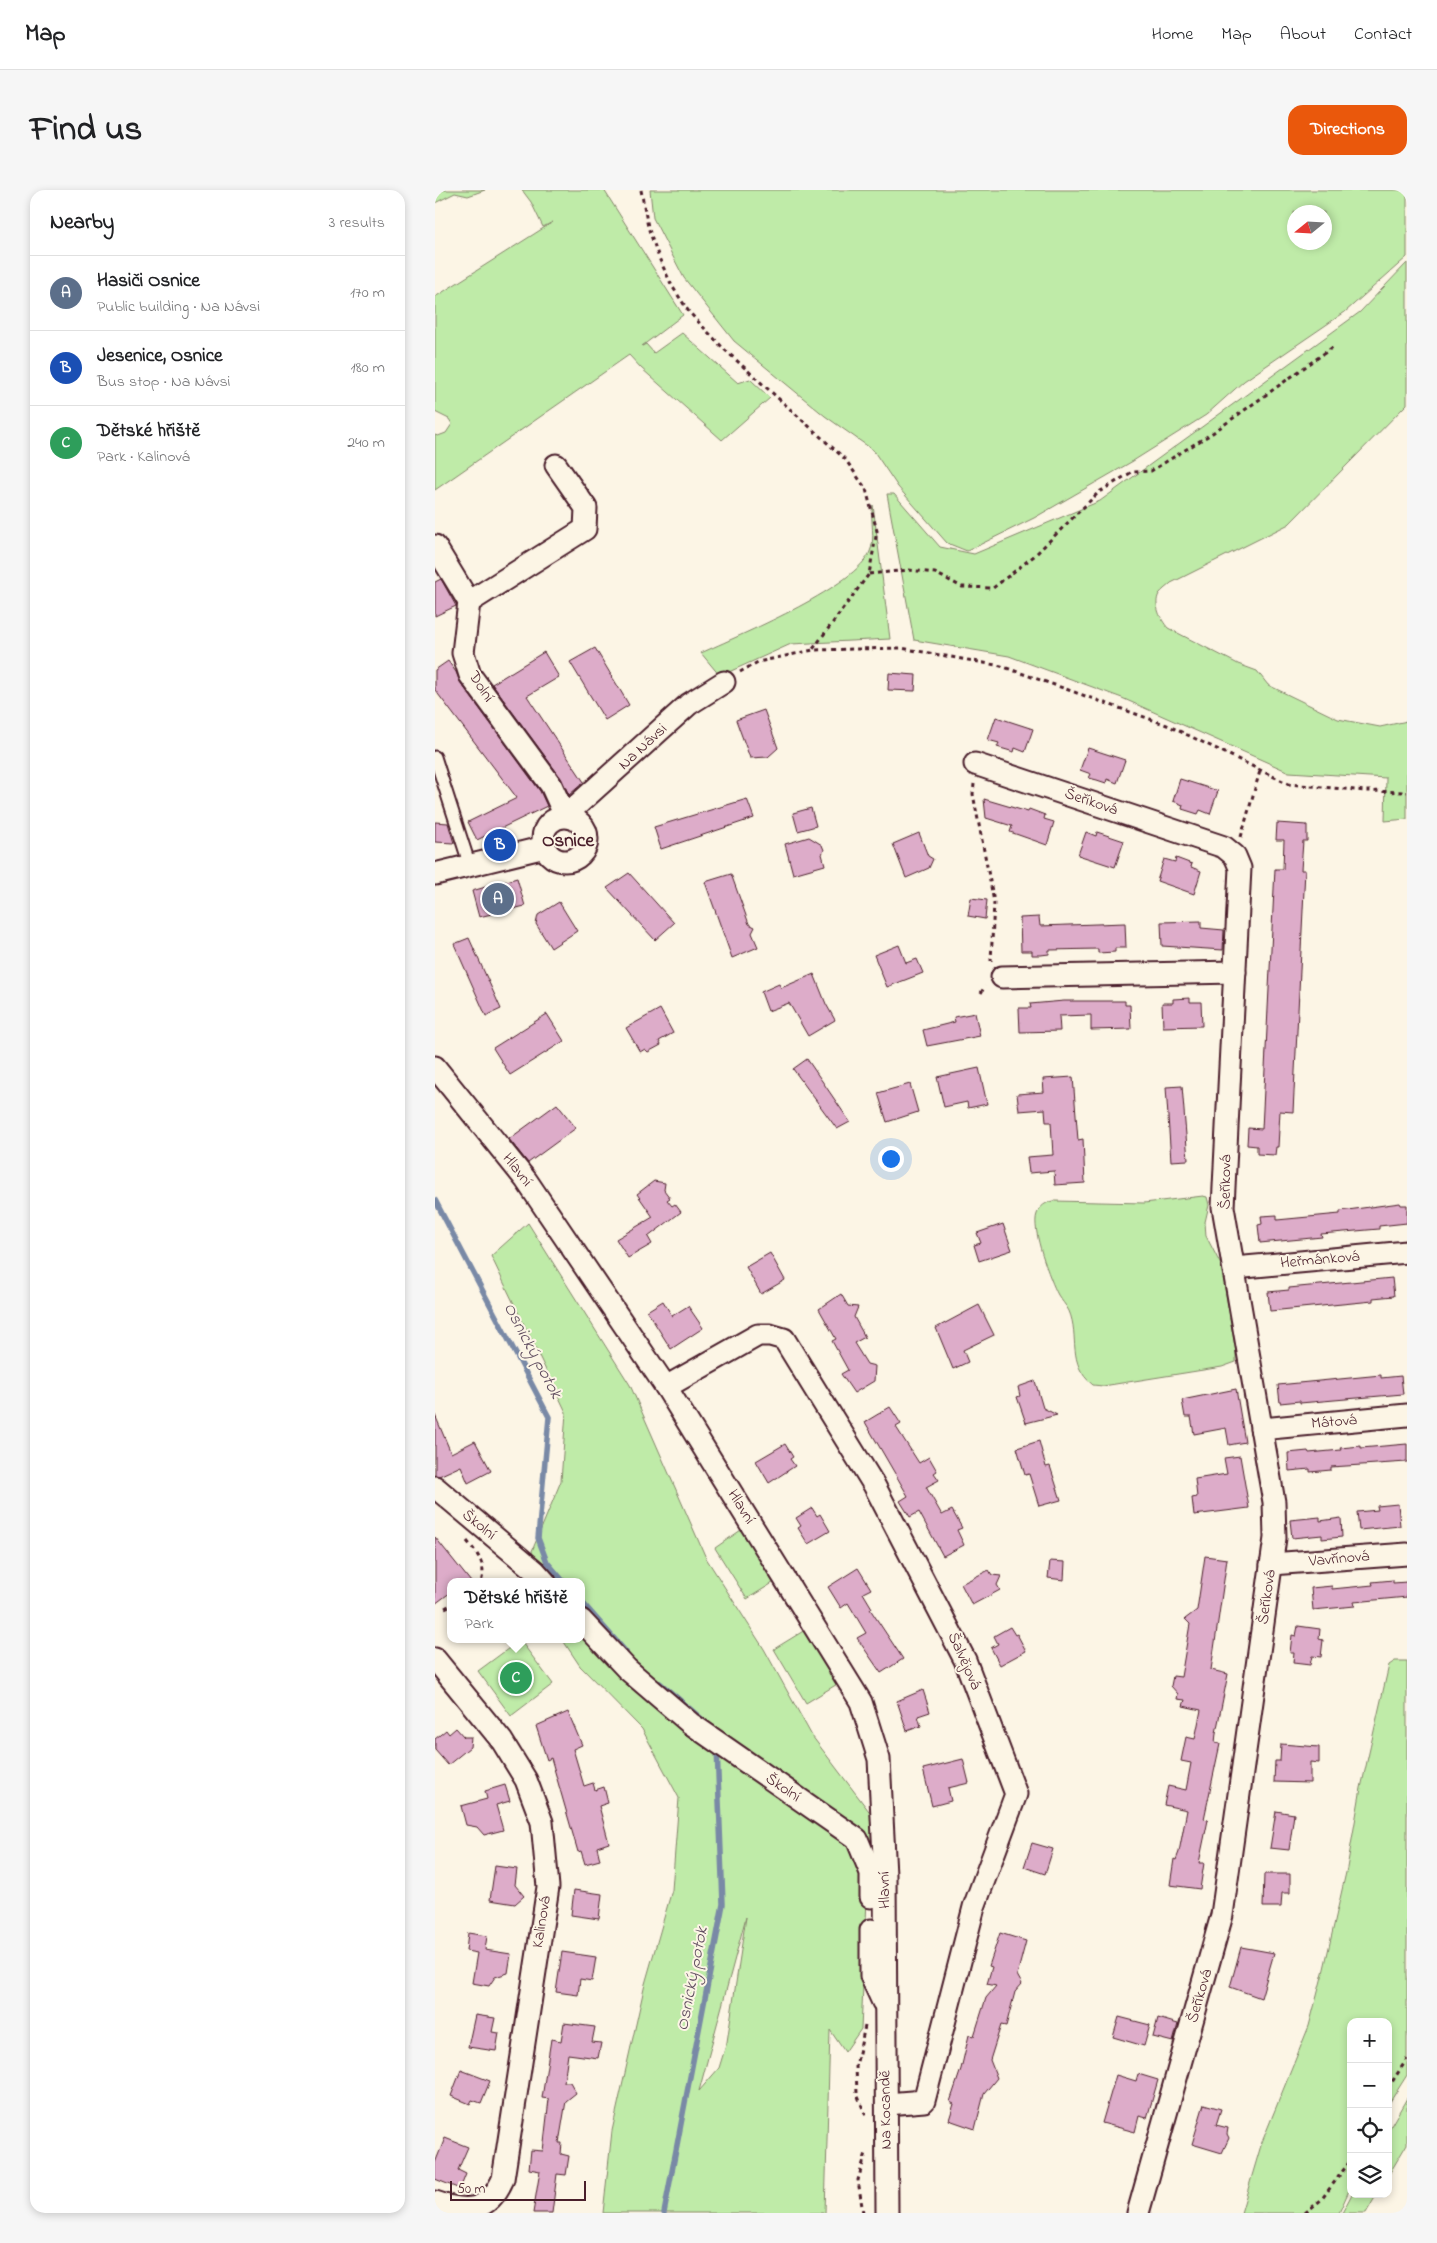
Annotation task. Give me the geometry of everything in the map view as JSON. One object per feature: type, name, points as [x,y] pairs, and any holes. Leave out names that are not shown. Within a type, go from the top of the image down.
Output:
[{"type":"street","points":[[435,546],[469,602],[585,529],[586,508],[556,465]]},
{"type":"street","name":"Dolní","points":[[469,602],[463,653],[470,675],[546,778],[565,816]]},
{"type":"street","name":"Na Návsi","points":[[545,847],[544,832],[552,821],[565,816],[689,704],[724,682]]},
{"type":"street","name":"Šeříková","points":[[975,764],[1224,847],[1235,856],[1240,868],[1223,1207],[1261,1430],[1275,1521],[1275,1538],[1222,1915],[1138,2213]]},
{"type":"street","points":[[435,874],[545,847],[553,858],[567,861],[580,856],[585,850],[587,842],[585,828],[580,822],[565,816]]},
{"type":"street","points":[[996,973],[1235,972]]},
{"type":"street","name":"Hlavní","points":[[435,1067],[526,1180],[666,1387],[861,1702],[879,1760],[885,1875],[885,2006]]},
{"type":"street","name":"Heřmánková","points":[[1234,1268],[1407,1252]]},
{"type":"street","name":"Šalvějová","points":[[666,1387],[758,1335],[770,1335],[783,1340],[874,1485],[965,1660],[1016,1794],[974,1907],[924,2101],[887,2104]]},
{"type":"street","name":"Mátová","points":[[1261,1430],[1407,1416]]},
{"type":"street","name":"Školní","points":[[435,1487],[541,1578]]},
{"type":"street","name":"Vavřínová","points":[[1271,1564],[1407,1554]]},
{"type":"street","name":"Školní","points":[[585,1624],[627,1669],[690,1722],[857,1839],[871,1873],[871,1976],[885,2006]]},
{"type":"street","name":"Kalinová","points":[[435,1658],[502,1741],[526,1780],[543,1822],[548,1887],[503,2179],[492,2198],[480,2207],[465,2211],[452,2210],[435,2202]]},
{"type":"street","name":"Na Kocandě","points":[[885,2006],[887,2213]]},
{"type":"lane","points":[[435,757],[470,866]]},
{"type":"path","points":[[641,190],[648,227],[659,258],[689,312],[724,349],[845,459],[866,489],[877,531],[869,574],[813,650]]},
{"type":"path","points":[[869,574],[909,570],[935,573],[962,587],[993,588],[1033,556],[1099,492],[1133,472],[1151,471],[1211,434],[1333,347]]},
{"type":"path","points":[[724,682],[757,662],[813,650],[901,648],[1001,666],[1167,725],[1289,784],[1366,791],[1407,792]]},
{"type":"path","points":[[975,764],[973,794],[994,902],[996,973]]},
{"type":"path","points":[[1235,856],[1260,771]]},
{"type":"path","points":[[866,2123],[866,2116],[857,2094],[856,2066],[867,2019]]},
{"type":"path","points":[[1392,2082],[1407,2059]]},
{"type":"path","points":[[863,2213],[858,2180],[866,2146]]},
{"type":"path","points":[[1305,2213],[1321,2200],[1347,2165]]},
{"type":"green space","points":[[435,190],[485,190],[468,196],[455,193],[435,203]]},
{"type":"green space","points":[[522,190],[604,190],[683,315],[642,346],[646,344],[654,353],[682,333],[738,383],[750,379],[770,398],[722,440],[641,368],[629,355],[435,490],[435,435],[438,436],[446,433],[452,424],[449,419],[435,412],[435,297],[553,222],[543,227],[531,202]]},
{"type":"green space","points":[[650,190],[1407,190],[1407,257],[1345,312],[1244,381],[1206,415],[1133,461],[1034,518],[967,551],[947,543],[898,487],[873,450],[825,416],[734,341],[684,278],[653,218]]},
{"type":"green space","points":[[1407,263],[1407,404],[1289,524],[1171,583],[1159,594],[1157,607],[1160,617],[1168,628],[1238,664],[1257,671],[1268,685],[1338,719],[1380,727],[1407,721],[1407,819],[1385,821],[1386,778],[1289,772],[1122,698],[1009,656],[914,640],[887,494],[894,494],[940,547],[974,554],[1100,501],[1360,312]]},
{"type":"green space","points":[[873,505],[890,639],[791,644],[720,676],[701,653],[792,610],[840,582],[858,568],[869,554],[871,548]]},
{"type":"green space","points":[[1207,1197],[1209,1205],[1205,1222],[1206,1236],[1221,1265],[1236,1352],[1236,1362],[1222,1367],[1103,1386],[1093,1385],[1079,1368],[1076,1359],[1074,1330],[1069,1311],[1058,1295],[1046,1267],[1037,1231],[1038,1211],[1048,1202],[1054,1201],[1144,1203]]},
{"type":"green space","points":[[528,1223],[630,1385],[706,1558],[764,1649],[812,1736],[875,1819],[874,1845],[867,1900],[861,2029],[845,2052],[830,2030],[825,2213],[603,2213],[612,2131],[645,1984],[672,1890],[679,1798],[642,1729],[580,1666],[565,1643],[585,1643],[585,1578],[537,1578],[532,1551],[561,1481],[566,1412],[491,1256]],"holes":[[[746,1917],[727,2042],[719,2068],[699,2091]]]},
{"type":"green space","points":[[741,1530],[776,1581],[747,1599],[715,1548]]},
{"type":"green space","points":[[805,1630],[839,1683],[806,1703],[774,1649]]},
{"type":"green space","points":[[516,1643],[522,1643],[553,1684],[511,1716],[478,1671]]},
{"type":"green space","points":[[1395,1661],[1407,1661],[1407,2075],[1392,2099],[1392,2018],[1347,2018],[1347,2195],[1339,2213],[1241,2213],[1262,2142],[1309,2026],[1347,1868],[1361,1788],[1389,1665]]},
{"type":"green space","points":[[1407,2098],[1407,2144],[1392,2169],[1392,2153],[1392,2124]]},
{"type":"green space","points":[[1350,2198],[1375,2198],[1366,2213],[1342,2213]]},
{"type":"building","points":[[441,579],[456,606],[435,616],[435,582]]},
{"type":"building","points":[[595,648],[629,705],[605,720],[570,662]]},
{"type":"building","points":[[544,652],[559,677],[527,696],[584,782],[569,795],[561,778],[492,684]]},
{"type":"building","points":[[448,661],[460,682],[540,791],[547,806],[477,840],[468,822],[517,798],[435,690],[435,670]]},
{"type":"building","points":[[889,673],[916,675],[915,691],[888,690]]},
{"type":"building","points":[[764,710],[778,748],[768,757],[750,758],[736,720]]},
{"type":"building","points":[[996,717],[1033,729],[1025,752],[1015,748],[1014,752],[997,747],[999,743],[988,740]]},
{"type":"building","points":[[1088,748],[1125,760],[1117,783],[1107,779],[1106,783],[1089,778],[1091,774],[1080,770]]},
{"type":"building","points":[[1180,779],[1218,791],[1210,814],[1200,810],[1198,814],[1182,809],[1183,805],[1173,801]]},
{"type":"building","points":[[747,799],[754,818],[661,849],[654,827]]},
{"type":"building","points":[[984,799],[1028,812],[1029,809],[1045,815],[1044,819],[1054,822],[1047,845],[1010,832],[1012,826],[986,818]]},
{"type":"building","points":[[811,808],[816,826],[798,831],[793,813]]},
{"type":"building","points":[[435,822],[448,823],[454,843],[435,842]]},
{"type":"building","points":[[1277,823],[1307,825],[1307,841],[1303,841],[1301,870],[1305,870],[1293,1112],[1280,1111],[1278,1147],[1276,1147],[1275,1155],[1257,1154],[1257,1146],[1247,1145],[1248,1128],[1262,1129],[1275,869],[1283,869],[1284,840],[1276,840]]},
{"type":"building","points":[[1086,832],[1096,836],[1097,832],[1124,841],[1115,867],[1078,855]]},
{"type":"building","points":[[919,833],[928,856],[933,859],[929,868],[906,878],[893,844]]},
{"type":"building","points":[[809,837],[822,845],[825,865],[793,874],[785,844]]},
{"type":"building","points":[[1176,858],[1192,864],[1191,867],[1201,871],[1194,894],[1157,881],[1164,859],[1175,862]]},
{"type":"building","points":[[629,873],[674,923],[655,940],[607,888]]},
{"type":"building","points":[[731,874],[749,924],[755,927],[752,933],[758,947],[732,958],[705,882]]},
{"type":"building","points":[[517,878],[525,906],[479,917],[472,891]]},
{"type":"building","points":[[971,898],[987,900],[985,919],[968,916]]},
{"type":"building","points":[[559,902],[577,931],[551,948],[536,924],[538,915]]},
{"type":"building","points":[[1039,917],[1040,926],[1125,923],[1126,948],[1115,948],[1115,952],[1098,953],[1098,949],[1049,950],[1049,954],[1041,955],[1032,955],[1032,951],[1021,951],[1020,918]]},
{"type":"building","points":[[1201,921],[1201,928],[1224,930],[1223,950],[1162,946],[1161,922]]},
{"type":"building","points":[[469,938],[501,1009],[486,1016],[454,944]]},
{"type":"building","points":[[899,945],[906,963],[917,959],[923,973],[887,987],[874,955]]},
{"type":"building","points":[[814,974],[826,1004],[835,1020],[808,1036],[789,1003],[768,1011],[761,992],[779,984],[781,988]]},
{"type":"building","points":[[1190,998],[1190,1002],[1201,1002],[1202,1026],[1163,1027],[1162,1003],[1173,1003],[1173,999]]},
{"type":"building","points":[[1064,1001],[1125,1001],[1125,1005],[1130,1005],[1131,1029],[1091,1030],[1091,1015],[1059,1016],[1060,1031],[1020,1032],[1019,1008],[1031,1008],[1030,1004]]},
{"type":"building","points":[[660,1009],[673,1033],[659,1041],[661,1045],[648,1052],[645,1049],[640,1052],[626,1028]]},
{"type":"building","points":[[975,1013],[980,1036],[927,1046],[923,1030],[955,1022],[954,1017]]},
{"type":"building","points":[[547,1014],[564,1041],[510,1075],[493,1048]]},
{"type":"building","points":[[807,1059],[850,1122],[837,1129],[793,1069]]},
{"type":"building","points":[[979,1068],[987,1104],[968,1108],[967,1102],[944,1107],[937,1077]]},
{"type":"building","points":[[1073,1077],[1078,1140],[1083,1139],[1085,1183],[1055,1185],[1054,1171],[1029,1173],[1027,1157],[1053,1155],[1051,1122],[1046,1122],[1045,1109],[1019,1111],[1017,1094],[1044,1092],[1043,1079]]},
{"type":"building","points":[[910,1084],[918,1112],[887,1122],[878,1093]]},
{"type":"building","points":[[1182,1086],[1188,1160],[1171,1161],[1166,1087]]},
{"type":"building","points":[[557,1104],[576,1128],[528,1163],[509,1139]]},
{"type":"building","points":[[654,1181],[665,1183],[664,1190],[670,1198],[667,1200],[672,1206],[675,1204],[681,1212],[648,1237],[652,1244],[628,1258],[616,1239],[653,1217],[637,1194]]},
{"type":"building","points":[[1400,1203],[1401,1205],[1407,1205],[1407,1223],[1379,1226],[1379,1229],[1321,1234],[1322,1237],[1260,1243],[1258,1225],[1262,1224],[1261,1216],[1277,1215],[1277,1220],[1340,1214],[1340,1211]]},
{"type":"building","points":[[1003,1224],[1012,1250],[979,1261],[974,1245],[981,1243],[977,1233]]},
{"type":"building","points":[[770,1253],[785,1280],[761,1294],[746,1267]]},
{"type":"building","points":[[1392,1278],[1394,1296],[1373,1298],[1373,1301],[1270,1311],[1268,1292],[1289,1290],[1289,1288]]},
{"type":"building","points":[[841,1294],[848,1306],[858,1307],[854,1317],[865,1337],[854,1343],[867,1364],[875,1366],[874,1381],[854,1393],[841,1374],[848,1370],[832,1341],[836,1339],[819,1309]]},
{"type":"building","points":[[663,1301],[672,1316],[688,1306],[703,1328],[671,1349],[647,1311]]},
{"type":"building","points":[[979,1305],[994,1335],[963,1350],[968,1362],[953,1369],[936,1328]]},
{"type":"building","points":[[1381,1375],[1381,1378],[1401,1376],[1403,1394],[1280,1403],[1278,1385]]},
{"type":"building","points":[[1035,1381],[1043,1408],[1057,1415],[1026,1423],[1017,1397],[1020,1396],[1018,1387]]},
{"type":"building","points":[[1236,1389],[1245,1442],[1229,1445],[1226,1428],[1194,1434],[1191,1417],[1185,1417],[1182,1400]]},
{"type":"building","points":[[890,1407],[901,1424],[896,1427],[919,1463],[929,1457],[937,1471],[934,1473],[939,1480],[926,1487],[942,1515],[952,1510],[962,1528],[957,1530],[964,1545],[943,1556],[919,1512],[910,1517],[900,1501],[908,1496],[865,1422]]},
{"type":"building","points":[[435,1415],[451,1453],[475,1441],[491,1471],[468,1483],[461,1466],[439,1476],[435,1475]]},
{"type":"building","points":[[1039,1441],[1046,1467],[1050,1466],[1061,1500],[1039,1506],[1029,1474],[1025,1475],[1017,1448]]},
{"type":"building","points":[[785,1444],[793,1457],[790,1459],[795,1466],[769,1483],[756,1461]]},
{"type":"building","points":[[1407,1444],[1407,1462],[1331,1467],[1331,1470],[1310,1472],[1310,1469],[1289,1471],[1288,1453],[1308,1451],[1309,1453],[1361,1446],[1361,1448]]},
{"type":"building","points":[[1240,1456],[1249,1508],[1194,1515],[1192,1498],[1197,1497],[1195,1479],[1227,1474],[1224,1458]]},
{"type":"building","points":[[1398,1504],[1400,1526],[1359,1530],[1357,1512],[1378,1510],[1377,1506]]},
{"type":"building","points":[[812,1508],[817,1516],[820,1514],[830,1531],[808,1544],[798,1528],[801,1526],[796,1518]]},
{"type":"building","points":[[1320,1517],[1320,1521],[1341,1518],[1342,1537],[1322,1539],[1322,1535],[1292,1538],[1290,1520]]},
{"type":"building","points":[[435,1537],[468,1578],[447,1578],[447,1595],[435,1604]]},
{"type":"building","points":[[1205,1556],[1227,1559],[1211,1670],[1228,1674],[1216,1733],[1215,1743],[1220,1744],[1204,1819],[1208,1820],[1199,1863],[1204,1863],[1200,1889],[1170,1885],[1174,1859],[1176,1860],[1179,1852],[1187,1810],[1164,1805],[1168,1786],[1186,1790],[1191,1763],[1181,1761],[1186,1737],[1195,1739],[1201,1710],[1183,1706],[1185,1700],[1177,1699],[1178,1694],[1171,1686],[1173,1676],[1181,1677],[1190,1624],[1185,1619],[1197,1610]]},
{"type":"building","points":[[1050,1561],[1065,1562],[1064,1580],[1048,1578]]},
{"type":"building","points":[[858,1568],[871,1589],[863,1593],[872,1608],[870,1609],[903,1659],[881,1673],[857,1638],[866,1633],[848,1603],[841,1608],[828,1587]]},
{"type":"building","points":[[989,1570],[992,1575],[1001,1576],[997,1585],[1000,1590],[972,1605],[961,1584]]},
{"type":"building","points":[[1393,1580],[1393,1583],[1407,1582],[1407,1597],[1354,1602],[1355,1606],[1313,1610],[1311,1588],[1332,1586],[1332,1589],[1373,1585],[1372,1582]]},
{"type":"building","points":[[1298,1626],[1320,1629],[1319,1639],[1323,1640],[1321,1657],[1312,1656],[1310,1665],[1293,1663],[1294,1653],[1290,1653],[1292,1635],[1296,1636]]},
{"type":"building","points":[[1010,1627],[1015,1635],[1017,1634],[1026,1651],[1000,1665],[991,1648],[998,1644],[994,1636]]},
{"type":"building","points":[[923,1690],[930,1712],[918,1716],[921,1726],[907,1731],[897,1701]]},
{"type":"building","points":[[568,1712],[582,1745],[573,1749],[584,1786],[593,1783],[595,1790],[604,1787],[608,1803],[599,1806],[609,1843],[597,1847],[600,1860],[585,1864],[581,1851],[578,1852],[551,1758],[547,1760],[536,1726]]},
{"type":"building","points":[[456,1728],[464,1737],[471,1737],[470,1747],[448,1765],[435,1750],[435,1739],[446,1730],[449,1734]]},
{"type":"building","points":[[1281,1744],[1319,1747],[1319,1763],[1310,1762],[1310,1783],[1274,1782],[1275,1761],[1280,1761]]},
{"type":"building","points":[[963,1759],[969,1783],[948,1788],[951,1801],[932,1806],[923,1769]]},
{"type":"building","points":[[505,1785],[510,1801],[496,1805],[503,1830],[484,1835],[477,1827],[466,1825],[461,1806],[487,1799],[485,1791]]},
{"type":"building","points":[[1276,1811],[1294,1814],[1289,1850],[1270,1848]]},
{"type":"building","points":[[1032,1843],[1053,1849],[1045,1874],[1024,1867]]},
{"type":"building","points":[[495,1866],[517,1869],[515,1885],[524,1896],[515,1904],[490,1900]]},
{"type":"building","points":[[1264,1874],[1290,1874],[1290,1893],[1282,1893],[1281,1907],[1263,1907]]},
{"type":"building","points":[[574,1890],[602,1894],[599,1919],[571,1915]]},
{"type":"building","points":[[468,1933],[487,1936],[485,1950],[511,1954],[508,1973],[495,1977],[489,1986],[472,1983],[477,1953],[466,1951]]},
{"type":"building","points":[[1000,1933],[1026,1941],[1017,1975],[1022,1984],[1015,1992],[1006,2026],[1001,2025],[990,2060],[997,2078],[984,2094],[975,2129],[949,2120],[954,2104],[950,2102],[961,2069],[969,2035],[974,2036],[986,1998],[996,1986],[987,1984],[992,1967],[989,1966]]},
{"type":"building","points":[[1241,1947],[1274,1953],[1261,1998],[1230,1987]]},
{"type":"building","points":[[562,1952],[596,1957],[592,1981],[580,1979],[578,1995],[556,1992]]},
{"type":"building","points":[[475,2015],[495,2018],[492,2032],[499,2033],[496,2051],[468,2047]]},
{"type":"building","points":[[1119,2017],[1150,2025],[1144,2046],[1113,2037]]},
{"type":"building","points":[[1158,2018],[1178,2024],[1173,2042],[1153,2037]]},
{"type":"building","points":[[564,2023],[595,2027],[592,2042],[601,2043],[598,2058],[568,2054],[564,2082],[570,2082],[576,2093],[566,2101],[559,2143],[562,2143],[561,2154],[569,2156],[566,2175],[557,2174],[552,2213],[533,2213],[540,2171],[529,2169],[531,2150],[543,2151],[549,2099],[542,2098],[551,2039],[561,2041]]},
{"type":"building","points":[[461,2070],[490,2081],[481,2103],[472,2100],[470,2104],[451,2096]]},
{"type":"building","points":[[1138,2074],[1158,2080],[1147,2118],[1139,2116],[1135,2132],[1102,2123],[1116,2075],[1136,2081]]},
{"type":"building","points":[[1204,2104],[1221,2109],[1216,2125],[1228,2128],[1227,2134],[1229,2138],[1222,2153],[1192,2144]]},
{"type":"building","points":[[445,2138],[468,2147],[458,2170],[466,2174],[460,2189],[435,2179],[435,2163]]},
{"type":"waterway","name":"Osnický potok","points":[[435,1200],[549,1417],[538,1538],[547,1562],[561,1578]]},
{"type":"waterway","name":"Osnický potok","points":[[585,1606],[626,1652]]},
{"type":"waterway","name":"Osnický potok","points":[[660,1683],[703,1720]]},
{"type":"waterway","name":"Osnický potok","points":[[664,2213],[723,1904],[717,1748]]},
{"type":"place","name":"Jesenice, Osnice","points":[[500,845]]},
{"type":"place","name":"Hasiči Osnice","points":[[498,899]]},
{"type":"place","name":"Dětské hřiště","points":[[516,1678]]},
{"type":"district","name":"Osnice","points":[[568,841]]}]
